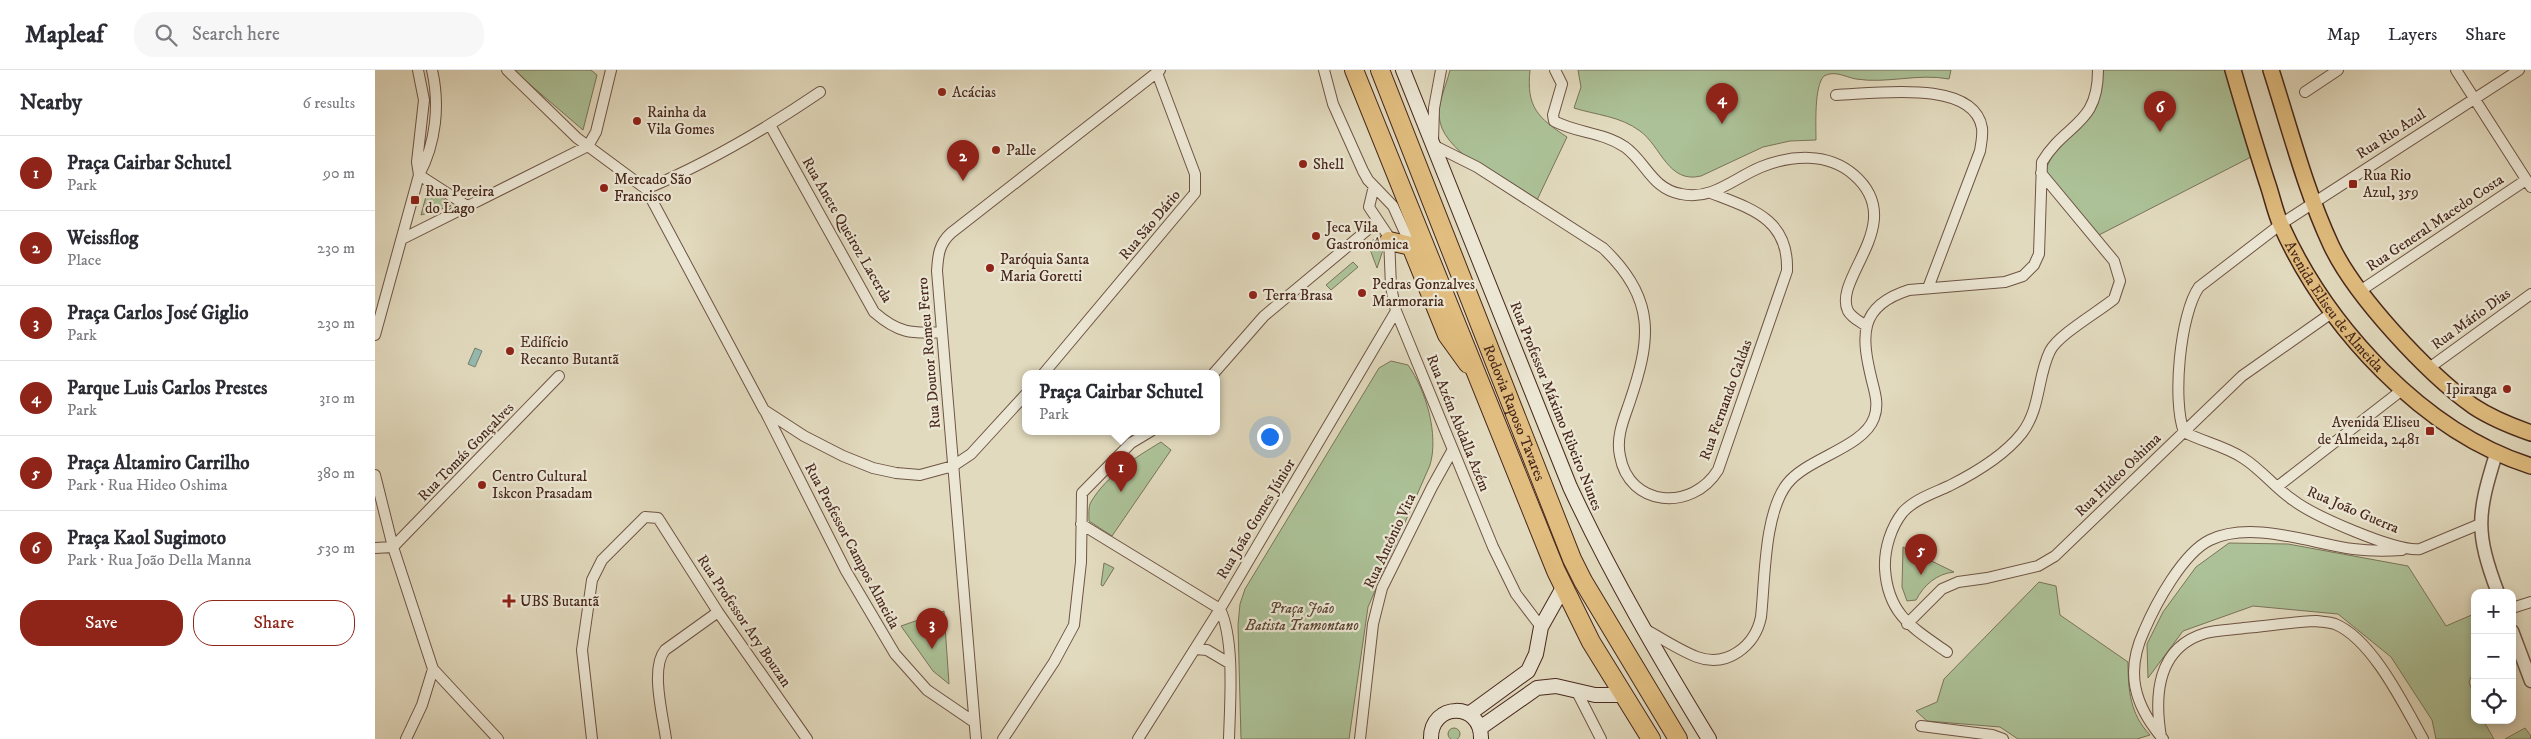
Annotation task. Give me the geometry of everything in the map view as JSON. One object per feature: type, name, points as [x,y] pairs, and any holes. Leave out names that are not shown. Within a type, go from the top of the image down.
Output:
[{"type":"highway","name":"Rodovia Raposo Tavares","points":[[1355,70],[1479,375],[1512,465],[1564,586],[1591,642],[1622,695],[1651,739]]},
{"type":"highway","name":"Rodovia Raposo Tavares","points":[[1380,70],[1572,559],[1678,739]]},
{"type":"highway","points":[[1389,241],[1411,246],[1447,334],[1458,352],[1479,375]]},
{"type":"main road","name":"Rua Professor Máximo Ribeiro Nunes","points":[[1403,70],[1570,487],[1599,549],[1641,627],[1709,739]]},
{"type":"main road","name":"Avenida Eliseu de Almeida","points":[[2233,70],[2281,224],[2307,274],[2333,312],[2402,390],[2438,419],[2497,454],[2531,466]]},
{"type":"main road","name":"Avenida Eliseu de Almeida","points":[[2271,70],[2314,202],[2332,247],[2360,292],[2429,368],[2473,405],[2502,422],[2531,433]]},
{"type":"main road","points":[[1469,714],[1528,671],[1536,654],[1541,627],[1564,586]]},
{"type":"main road","points":[[1430,738],[1434,723],[1444,714],[1457,711],[1469,714],[1481,734],[1537,688],[1556,686],[1604,696],[1622,695]]},
{"type":"street","points":[[418,70],[424,100],[417,162],[419,175],[467,206]]},
{"type":"street","points":[[375,335],[419,175],[428,158],[436,111],[432,70]]},
{"type":"street","points":[[507,70],[568,130],[646,189],[684,173],[771,125],[820,92]]},
{"type":"street","points":[[402,239],[588,146],[596,132],[611,70]]},
{"type":"street","points":[[1324,70],[1333,104],[1363,171],[1393,206],[1411,246]]},
{"type":"street","points":[[1433,144],[1434,108],[1441,70]]},
{"type":"street","points":[[1555,70],[1562,84],[1553,115],[1554,121],[1617,142],[1634,154],[1657,185],[1668,190],[1690,196],[1711,193],[1760,167],[1782,160],[1820,158],[1845,168],[1855,176],[1870,197],[1873,223],[1869,243],[1848,288],[1846,303],[1854,318],[1865,325]]},
{"type":"street","points":[[1641,627],[1697,656],[1710,660],[1725,658],[1741,651],[1750,642],[1758,630],[1761,617],[1770,532],[1778,498],[1787,483],[1800,471],[1855,438],[1874,419],[1876,399],[1865,346],[1865,325],[1876,308],[1886,299],[1909,290],[2005,282],[2023,276],[2034,265],[2041,242],[2042,162],[2048,152],[2090,111],[2097,89],[2098,70]]},
{"type":"street","points":[[2305,92],[2338,70]]},
{"type":"street","points":[[2456,70],[2529,184]]},
{"type":"street","name":"Rua Rio Azul","points":[[2281,224],[2519,70]]},
{"type":"street","name":"Rua Doutor Romeu Ferro","points":[[975,739],[937,271],[939,249],[944,240],[1159,72]]},
{"type":"street","name":"Rua São Dário","points":[[1047,370],[1195,193],[1197,187],[1195,174],[1159,72]]},
{"type":"street","points":[[1836,95],[1935,93],[1951,96],[1962,102],[1979,118],[1982,128],[1980,151],[1928,288]]},
{"type":"street","name":"Rua Anete Queiroz Lacerda","points":[[771,125],[874,312],[890,325],[909,333],[942,332]]},
{"type":"street","name":"Rua Fernando Caldas","points":[[1433,144],[1477,167],[1588,238],[1618,262],[1630,278],[1644,318],[1646,348],[1643,364],[1622,424],[1618,450],[1627,475],[1639,488],[1660,498],[1675,499],[1698,492],[1718,470],[1787,272],[1786,248],[1774,225],[1753,210],[1711,193]]},
{"type":"street","points":[[1947,652],[1907,624],[1893,604],[1886,586],[1885,563],[1888,543],[1895,525],[1904,511],[1917,501],[1979,470],[2007,448],[2022,433],[2036,407],[2045,363],[2056,341],[2115,299],[2118,292],[2120,281],[2114,261],[2041,173]]},
{"type":"street","name":"Rua General Macedo Costa","points":[[2360,292],[2529,184]]},
{"type":"street","name":"Rua Azém Abdalla Azém","points":[[1374,186],[1369,207],[1386,231],[1389,241],[1390,278],[1397,312],[1452,450],[1516,594],[1541,627]]},
{"type":"street","name":"Rua Professor Campos Almeida","points":[[646,189],[764,410],[846,571],[895,654],[927,690],[974,722]]},
{"type":"street","points":[[1217,370],[1264,316],[1378,221]]},
{"type":"street","points":[[2184,432],[2179,418],[2178,401],[2186,314],[2191,298],[2199,286],[2212,274],[2281,224]]},
{"type":"street","name":"Rua Mário Dias","points":[[2429,368],[2531,294]]},
{"type":"street","name":"Rua João Gomes Júnior","points":[[1139,739],[1220,609],[1397,312]]},
{"type":"street","name":"Rua Hideo Oshima","points":[[1907,624],[1942,589],[1958,582],[1987,578],[2038,566],[2055,556],[2242,376],[2333,312]]},
{"type":"street","name":"Rua Tomás Gonçalves","points":[[393,548],[559,376]]},
{"type":"street","points":[[2277,487],[2402,390]]},
{"type":"street","points":[[764,410],[805,436],[843,456],[873,468],[896,474],[920,475],[953,466],[971,454],[989,438],[1022,399]]},
{"type":"street","name":"Rua João Guerra","points":[[2184,432],[2230,450],[2252,465],[2293,500],[2377,540],[2410,550],[2420,549],[2480,524]]},
{"type":"street","points":[[1003,739],[1054,662],[1073,625],[1081,562],[1081,497],[1085,488],[1131,443],[1144,435]]},
{"type":"street","name":"Rua Antônio Vita","points":[[1360,739],[1373,624],[1382,588],[1432,486],[1452,450]]},
{"type":"street","points":[[2497,454],[2484,495],[2480,524],[2484,553],[2497,589]]},
{"type":"street","points":[[375,475],[393,548],[433,669],[498,739]]},
{"type":"street","name":"Rua Professor Ary Bouzan","points":[[592,739],[582,650],[592,580],[603,560],[645,517],[658,518],[718,612],[807,739]]},
{"type":"street","points":[[1081,524],[1220,609],[1227,630],[1229,739]]},
{"type":"street","points":[[2160,738],[2139,704],[2133,680],[2138,642],[2161,599],[2184,564],[2201,546],[2228,534],[2248,532],[2292,536],[2351,548],[2380,551],[2410,550]]},
{"type":"street","points":[[375,548],[393,548]]},
{"type":"street","points":[[2516,607],[2531,602]]},
{"type":"street","points":[[666,739],[659,696],[658,671],[660,658],[665,650],[718,612]]},
{"type":"street","points":[[2160,738],[2157,700],[2160,680],[2166,663],[2177,647],[2206,633],[2316,621],[2334,624],[2360,640],[2389,681],[2423,739]]},
{"type":"street","points":[[2513,634],[2531,681]]},
{"type":"street","points":[[1195,649],[1207,650],[1229,663]]},
{"type":"street","points":[[406,739],[423,706],[433,669]]},
{"type":"street","points":[[1576,690],[1601,739]]},
{"type":"street","points":[[1921,726],[1992,735],[2003,739]]},
{"type":"green space","points":[[513,70],[591,70],[597,75],[583,130]]},
{"type":"green space","points":[[1450,70],[1530,70],[1530,93],[1536,110],[1548,124],[1567,137],[1537,200],[1481,168],[1454,146],[1445,134],[1440,122],[1439,109]]},
{"type":"green space","points":[[1578,70],[1951,70],[1949,79],[1926,77],[1868,80],[1828,74],[1824,76],[1819,88],[1816,106],[1816,140],[1790,141],[1763,147],[1701,176],[1690,177],[1673,169],[1647,138],[1632,126],[1616,119],[1574,108],[1581,87]]},
{"type":"green space","points":[[2099,70],[2226,70],[2253,156],[2097,236],[2044,173],[2052,156],[2096,108]]},
{"type":"green space","points":[[429,185],[451,206],[421,215]]},
{"type":"green space","points":[[1378,236],[1383,237],[1384,247],[1377,268],[1368,244]]},
{"type":"green space","points":[[1353,262],[1358,267],[1331,290],[1326,285]]},
{"type":"green space","name":"Praça João Batista Tramontano","points":[[1391,361],[1408,365],[1420,387],[1432,427],[1432,453],[1430,465],[1368,607],[1349,739],[1241,739],[1238,625],[1240,604],[1245,589],[1379,368]]},
{"type":"green space","points":[[1161,442],[1171,450],[1112,536],[1089,521],[1090,504],[1105,484],[1132,461]]},
{"type":"green space","points":[[2229,543],[2288,544],[2408,566],[2446,626],[2471,615],[2471,677],[2469,682],[2471,688],[2471,724],[2485,724],[2494,739],[2436,739],[2432,720],[2391,657],[2338,614],[2253,606],[2183,631],[2148,678],[2147,644],[2163,612],[2196,567]]},
{"type":"green space","points":[[1903,547],[1954,572],[1942,575],[1931,581],[1916,600],[1907,601],[1902,587]]},
{"type":"green space","points":[[1104,563],[1114,568],[1103,586],[1101,585]]},
{"type":"green space","points":[[2039,582],[2056,586],[2060,615],[2128,662],[2131,701],[2138,719],[2150,735],[2137,739],[2018,739],[2000,727],[1927,721],[1916,711],[1937,702],[1944,679]]},
{"type":"green space","points":[[944,611],[949,684],[933,671],[901,626]]},
{"type":"green space","points":[[1456,728],[1459,729],[1459,739],[1452,740],[1449,739],[1448,732],[1449,729]]},
{"type":"green space","points":[[2525,728],[2531,736],[2530,739],[2505,739]]},
{"type":"water","points":[[475,348],[482,351],[475,367],[468,364]]},
{"type":"place","name":"Acácias","points":[[942,92]]},
{"type":"place","name":"Rainha da Vila Gomes","points":[[637,121]]},
{"type":"place","name":"Parque Luis Carlos Prestes","points":[[1722,124]]},
{"type":"place","name":"Praça Kaol Sugimoto","points":[[2160,132]]},
{"type":"place","name":"Palle","points":[[996,150]]},
{"type":"place","name":"Shell","points":[[1303,164]]},
{"type":"place","name":"Weissflog","points":[[963,181]]},
{"type":"place","name":"Rua Rio Azul, 359","points":[[2353,184]]},
{"type":"place","name":"Mercado São Francisco","points":[[604,188]]},
{"type":"place","name":"Rua Pereira do Lago","points":[[415,200]]},
{"type":"place","name":"Jeca Vila Gastronômica","points":[[1316,236]]},
{"type":"place","name":"Paróquia Santa Maria Goretti","points":[[990,268]]},
{"type":"place","name":"Pedras Gonzalves Marmoraria","points":[[1362,293]]},
{"type":"place","name":"Terra Brasa","points":[[1253,295]]},
{"type":"place","name":"Edifício Recanto Butantã","points":[[510,351]]},
{"type":"place","name":"Ipiranga","points":[[2507,389]]},
{"type":"place","name":"Avenida Eliseu de Almeida, 2481","points":[[2430,431]]},
{"type":"place","name":"Centro Cultural Iskcon Prasadam","points":[[482,485]]},
{"type":"place","name":"Praça Cairbar Schutel","points":[[1121,492]]},
{"type":"place","name":"Praça Altamiro Carrilho","points":[[1921,575]]},
{"type":"place","name":"UBS Butantã","points":[[509,601]]},
{"type":"place","name":"Praça Carlos José Giglio","points":[[932,649]]}]
